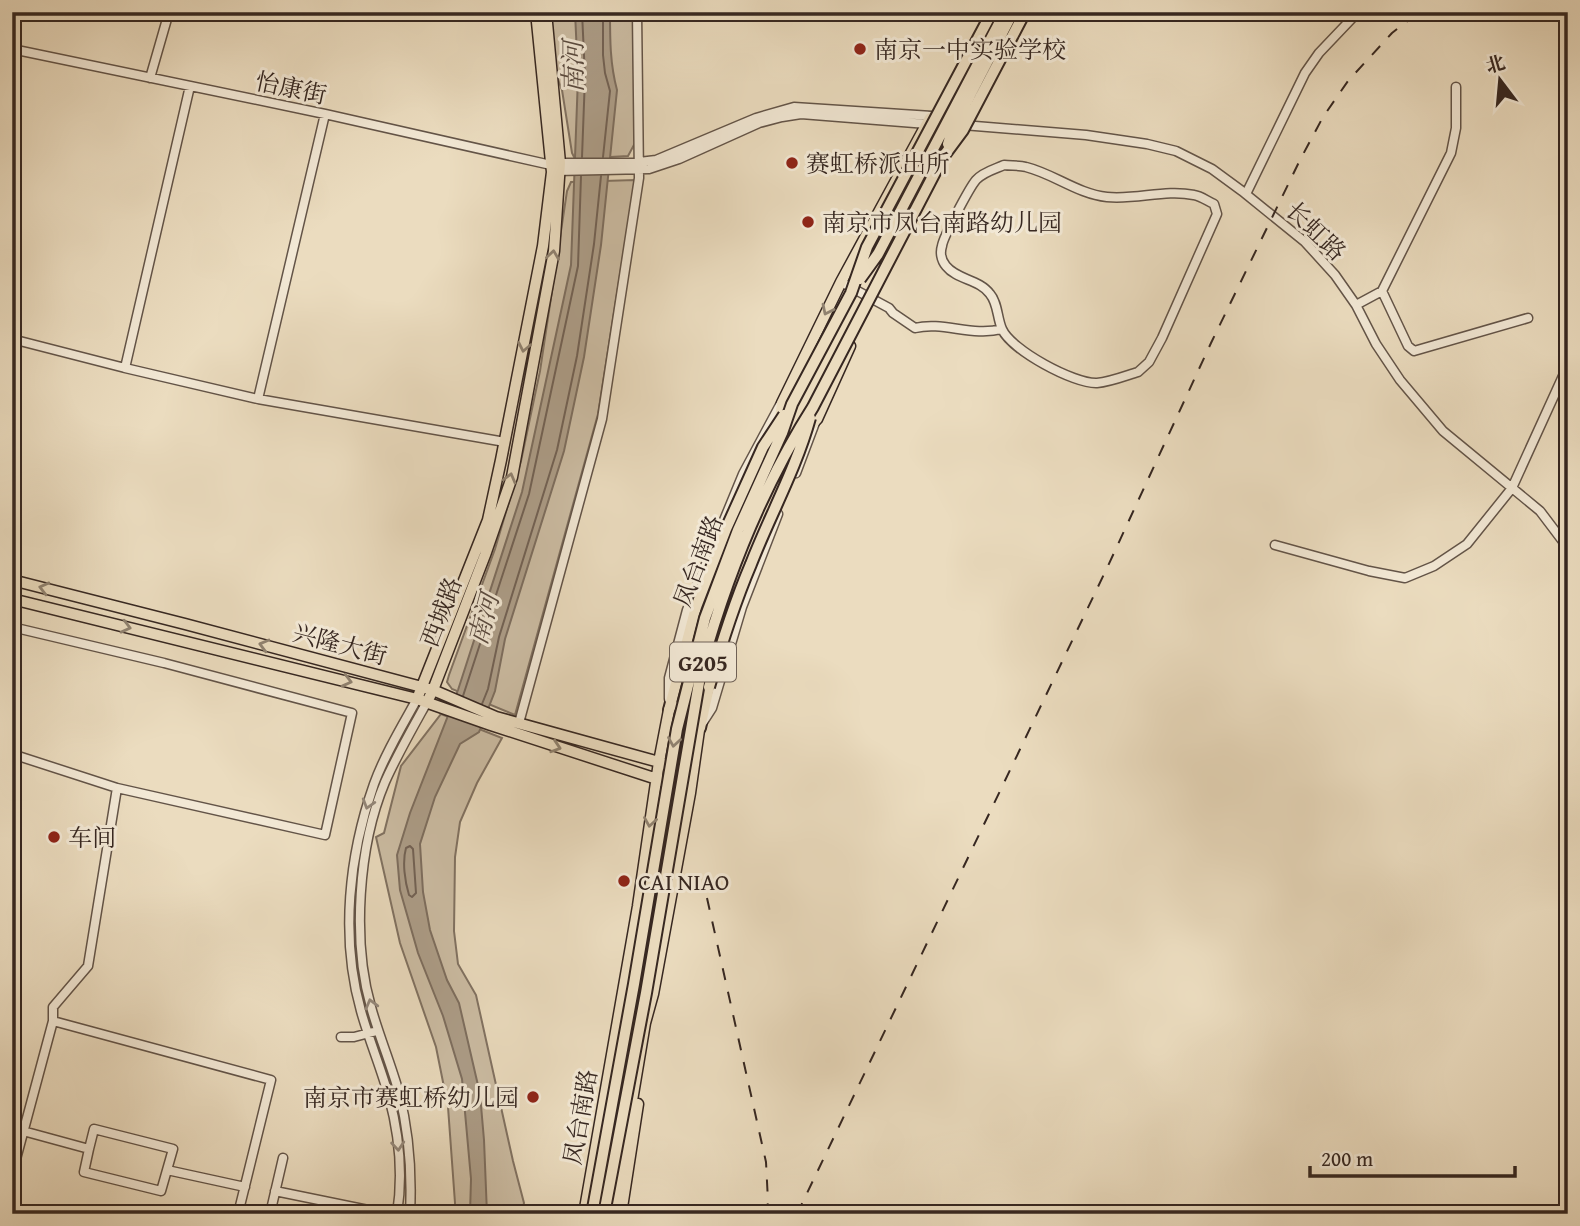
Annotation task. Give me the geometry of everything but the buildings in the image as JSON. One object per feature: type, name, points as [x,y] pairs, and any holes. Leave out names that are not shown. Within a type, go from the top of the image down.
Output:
[{"type":"highway","name":"凤台南路","points":[[592,1214],[682,702],[705,618],[738,530],[782,433],[787,404],[850,293],[867,247],[992,12]]},
{"type":"highway","points":[[850,293],[878,254],[1005,12]]},
{"type":"highway","points":[[943,157],[953,128],[1013,12]]},
{"type":"highway","points":[[943,157],[963,130],[1027,12]]},
{"type":"highway","name":"凤台南路","points":[[604,1214],[644,1005],[702,665],[714,621],[750,530],[793,439],[813,407],[943,157]]},
{"type":"highway","points":[[669,710],[696,607],[726,529],[762,447],[787,404]]},
{"type":"highway","points":[[700,728],[709,687],[735,605],[799,453],[813,407]]},
{"type":"main road","name":"西城路","points":[[422,696],[488,520],[560,167],[536,12]]},
{"type":"main road","name":"西城路","points":[[422,696],[433,690],[512,477],[554,251],[560,167],[547,12]]},
{"type":"main road","name":"凤台南路","points":[[584,1214],[669,710],[678,693],[715,564],[779,427],[841,282],[986,12]]},
{"type":"main road","name":"凤台南路","points":[[613,1214],[645,1023],[653,994],[690,793],[700,728],[699,711],[735,584],[754,534],[799,438],[817,418],[873,299],[963,125],[1027,12]]},
{"type":"main road","name":"兴隆大街","points":[[12,580],[185,624],[422,696],[446,709],[493,721],[690,793]]},
{"type":"main road","name":"兴隆大街","points":[[12,599],[422,696]]},
{"type":"main road","name":"兴隆大街","points":[[433,690],[493,721],[519,723],[659,762],[692,774]]},
{"type":"main road","name":"凤台南路","points":[[621,1214],[651,1023],[653,994]]},
{"type":"street","points":[[150,78],[169,12]]},
{"type":"street","points":[[519,723],[602,419],[639,178],[637,12]]},
{"type":"street","points":[[1246,194],[1305,73],[1319,53],[1358,12]]},
{"type":"street","name":"怡康街","points":[[12,49],[325,114],[560,167],[639,166]]},
{"type":"street","points":[[125,368],[190,86]]},
{"type":"street","points":[[1356,305],[1382,292],[1451,153],[1457,87]]},
{"type":"street","name":"长虹路","points":[[639,166],[756,118],[794,107],[1086,135],[1176,151],[1212,169],[1305,242],[1335,275],[1356,305],[1399,380],[1443,431],[1539,511],[1568,548]]},
{"type":"street","points":[[258,399],[325,114]]},
{"type":"street","points":[[1004,165],[1024,167],[1071,187],[1105,197],[1129,198],[1165,192],[1196,195],[1214,204],[1217,214],[1209,234],[1162,338],[1144,369],[1095,383],[1086,381],[1028,356],[1002,329],[993,296],[979,285],[954,273],[945,265],[941,256],[944,239],[977,178],[990,170],[1004,165]]},
{"type":"street","points":[[841,282],[890,308],[915,328],[923,326],[971,332],[1002,329]]},
{"type":"street","points":[[1382,292],[1408,346],[1415,351],[1528,318]]},
{"type":"street","points":[[12,339],[258,399],[505,442]]},
{"type":"street","points":[[1275,545],[1368,571],[1405,578],[1434,566],[1468,544],[1512,488],[1568,365]]},
{"type":"street","points":[[12,627],[163,663],[352,713],[325,835],[117,788],[12,754]]},
{"type":"street","name":"西城路","points":[[397,1214],[400,1196],[396,1131],[389,1098],[355,984],[349,912],[360,829],[374,783],[391,745],[422,696]]},
{"type":"street","name":"西城路","points":[[410,1214],[410,1157],[406,1129],[399,1095],[365,982],[360,950],[360,912],[370,829],[384,784],[401,750],[422,696]]},
{"type":"street","points":[[391,745],[398,743],[401,750]]},
{"type":"street","points":[[12,1174],[53,1021],[53,1007],[88,966],[117,788]]},
{"type":"street","points":[[53,1021],[271,1080],[238,1214]]},
{"type":"street","points":[[341,1037],[379,1031]]},
{"type":"street","points":[[94,1129],[173,1149],[161,1191],[84,1172],[89,1149],[94,1129]]},
{"type":"street","points":[[23,1132],[89,1149]]},
{"type":"street","points":[[270,1214],[283,1158]]},
{"type":"street","points":[[167,1170],[245,1187]]},
{"type":"street","points":[[275,1191],[368,1210]]},
{"type":"shaded area","points":[[532,12],[633,12],[635,143],[628,156],[575,159],[562,90]]},
{"type":"shaded area","points":[[635,180],[598,414],[515,715],[452,689],[447,682],[495,549],[521,461],[540,371],[567,191],[571,182]]},
{"type":"shaded area","points":[[441,714],[502,738],[477,783],[460,822],[455,857],[454,931],[458,964],[476,995],[524,1203],[521,1214],[454,1214],[448,1107],[436,1047],[400,943],[376,837],[384,833],[401,766]]},
{"type":"water","name":"南河","points":[[575,12],[610,12],[610,42],[617,90],[601,245],[584,357],[564,451],[505,639],[495,691],[479,732],[460,744],[435,797],[420,844],[423,892],[430,930],[447,980],[459,1003],[480,1094],[487,1214],[470,1214],[471,1179],[462,1079],[443,1016],[418,953],[400,890],[397,855],[410,813],[458,690],[522,492],[571,265],[578,77]]},
{"type":"railway","points":[[797,1214],[1300,160],[1323,117],[1348,81],[1392,33],[1419,12]]},
{"type":"railway","points":[[707,898],[766,1162],[767,1214]]},
{"type":"place","name":"南京一中实验学校","points":[[860,49]]},
{"type":"place","name":"赛虹桥派出所","points":[[792,163]]},
{"type":"place","name":"南京市凤台南路幼儿园","points":[[808,222]]},
{"type":"place","name":"车间","points":[[54,837]]},
{"type":"place","name":"CAI NIAO","points":[[624,881]]},
{"type":"place","name":"南京市赛虹桥幼儿园","points":[[533,1097]]}]
